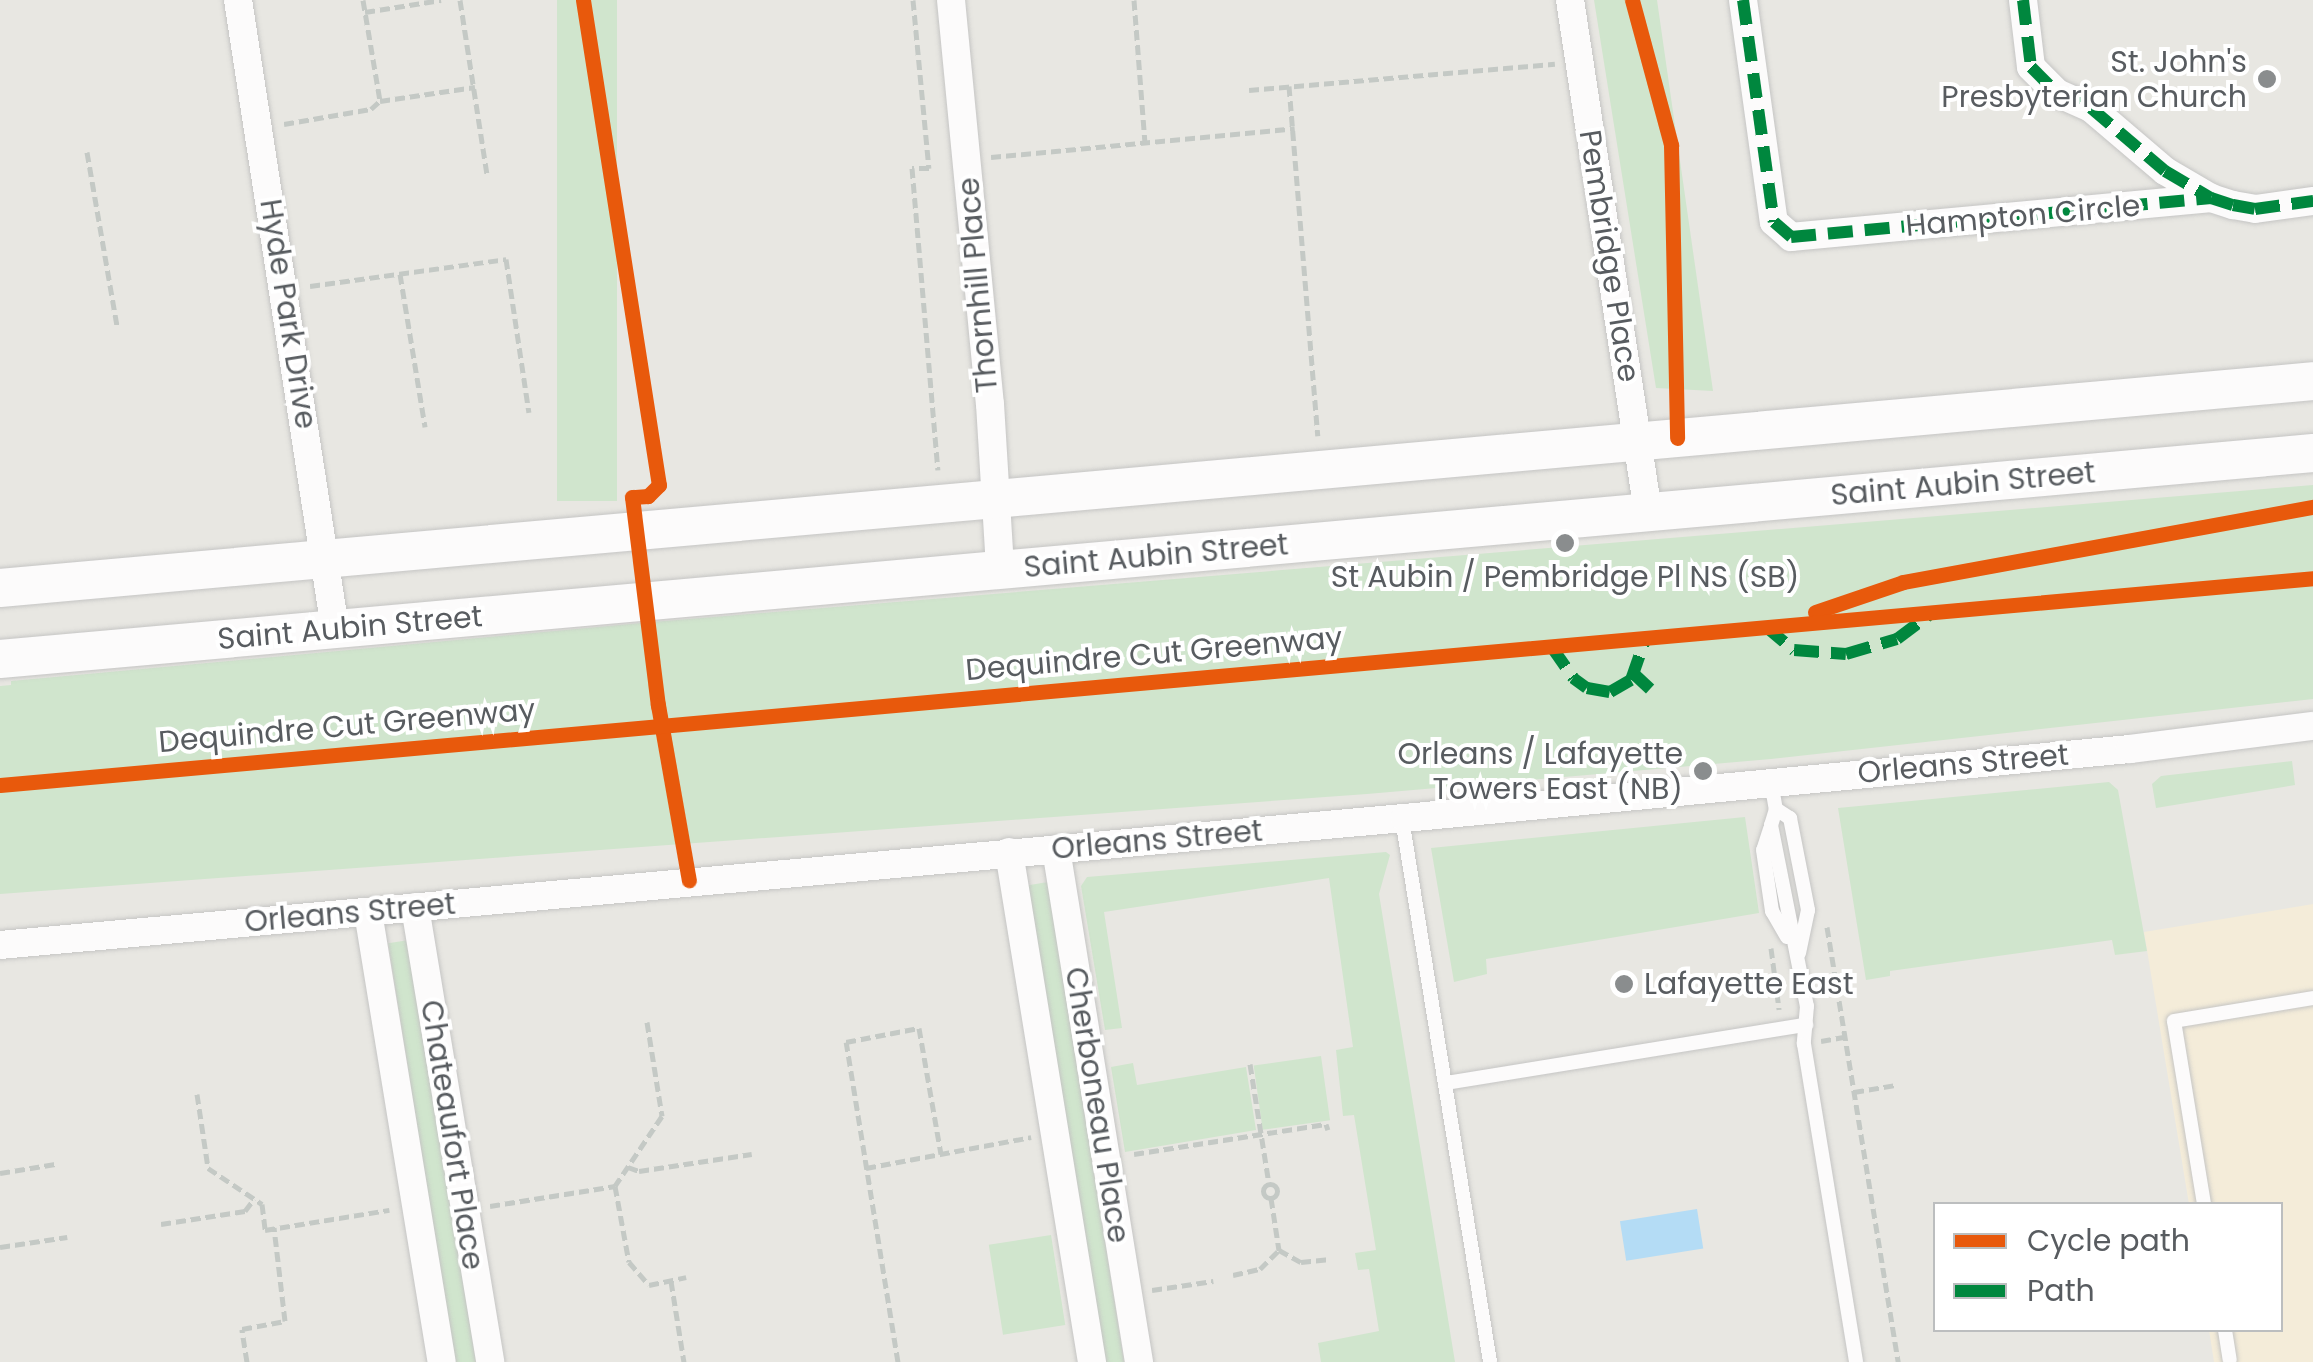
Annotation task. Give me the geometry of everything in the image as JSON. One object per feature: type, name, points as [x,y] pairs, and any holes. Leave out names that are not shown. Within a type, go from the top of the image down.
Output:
[{"type":"main road","points":[[0,588],[2313,381]]},
{"type":"main road","name":"Saint Aubin Street","points":[[0,659],[2313,452]]},
{"type":"street","name":"Hyde Park Drive","points":[[238,0],[335,629]]},
{"type":"street","name":"Thornhill Place","points":[[951,0],[1000,570]]},
{"type":"street","name":"Pembridge Place","points":[[1570,0],[1648,512]]},
{"type":"street","name":"Hampton Circle","points":[[1743,0],[1774,222],[1791,237],[2211,198]]},
{"type":"street","name":"Hampton Circle","points":[[2022,0],[2031,67],[2057,93],[2091,108],[2165,172],[2211,198]]},
{"type":"street","points":[[2211,198],[2255,209],[2313,201]]},
{"type":"street","name":"Orleans Street","points":[[0,945],[1009,852],[1402,819],[1773,795],[2313,726]]},
{"type":"street","name":"Cherboneau Place","points":[[1056,849],[1139,1362]]},
{"type":"street","name":"Cherboneau Place","points":[[1009,852],[1092,1362]]},
{"type":"street","name":"Chateaufort Place","points":[[415,908],[490,1362]]},
{"type":"street","name":"Chateaufort Place","points":[[368,912],[442,1362]]},
{"type":"lane","points":[[1773,795],[1771,825],[1807,1006],[1804,1044],[1856,1362]]},
{"type":"lane","points":[[1773,795],[1790,818],[1808,910],[1798,954]]},
{"type":"lane","points":[[1402,819],[1490,1362]]},
{"type":"lane","points":[[2204,1202],[2174,1021],[2313,998]]},
{"type":"lane","points":[[1446,1083],[1806,1025]]},
{"type":"lane","points":[[2225,1332],[2230,1360]]},
{"type":"path","points":[[363,0],[380,102]]},
{"type":"path","points":[[365,12],[441,0]]},
{"type":"path","points":[[460,0],[487,174]]},
{"type":"path","points":[[913,0],[928,168],[912,168],[938,470]]},
{"type":"path","points":[[1134,0],[1144,142]]},
{"type":"path","points":[[1249,90],[1540,66]]},
{"type":"path","points":[[1289,86],[1318,436]]},
{"type":"path","points":[[284,124],[371,109],[380,102],[476,87]]},
{"type":"path","points":[[983,157],[1295,128]]},
{"type":"path","points":[[87,152],[117,326]]},
{"type":"path","points":[[310,286],[506,259],[528,412]]},
{"type":"path","points":[[400,274],[425,427]]},
{"type":"path","points":[[1826,922],[1898,1362]]},
{"type":"path","points":[[1769,937],[1781,1009],[1775,1010]]},
{"type":"path","points":[[647,1022],[662,1116],[615,1186],[629,1262],[649,1285],[686,1278]]},
{"type":"path","points":[[898,1362],[846,1042],[919,1028],[941,1154]]},
{"type":"path","points":[[1250,1064],[1269,1184],[1278,1190],[1271,1198],[1279,1250]]},
{"type":"path","points":[[1854,1092],[1896,1086]]},
{"type":"path","points":[[196,1094],[208,1168],[262,1204],[265,1230],[401,1208]]},
{"type":"path","points":[[1122,1156],[1326,1124],[1328,1130]]},
{"type":"path","points":[[866,1168],[1038,1135]]},
{"type":"path","points":[[628,1167],[639,1171],[752,1154]]},
{"type":"path","points":[[0,1173],[55,1164]]},
{"type":"path","points":[[482,1207],[615,1186]]},
{"type":"path","points":[[161,1224],[245,1211],[254,1199]]},
{"type":"path","points":[[247,1362],[242,1330],[285,1321],[274,1228]]},
{"type":"path","points":[[0,1247],[67,1236]]},
{"type":"path","points":[[1279,1250],[1301,1262],[1328,1258]]},
{"type":"path","points":[[1233,1275],[1260,1269],[1279,1250]]},
{"type":"path","points":[[671,1280],[684,1362]]},
{"type":"path","points":[[1144,1292],[1213,1281]]},
{"type":"shaded area","points":[[2313,904],[2313,1362],[2214,1362],[2209,1332],[2283,1332],[2283,1202],[2189,1202],[2144,932]]},
{"type":"green space","points":[[557,0],[617,0],[617,501],[557,501]]},
{"type":"green space","points":[[1594,0],[1657,0],[1713,391],[1656,388]]},
{"type":"green space","points":[[2313,485],[2313,699],[1771,759],[1367,794],[0,894],[0,686],[11,685],[11,681],[641,623]]},
{"type":"green space","points":[[2292,761],[2295,785],[2156,808],[2152,784],[2161,776]]},
{"type":"green space","points":[[2109,782],[2118,790],[2147,951],[2115,955],[2112,940],[1890,971],[1890,976],[1866,980],[1838,808]]},
{"type":"green space","points":[[1745,817],[1759,913],[1486,959],[1487,974],[1454,982],[1431,848]]},
{"type":"green space","points":[[1386,852],[1390,855],[1379,894],[1455,1362],[1321,1362],[1318,1343],[1379,1331],[1369,1269],[1358,1270],[1355,1253],[1376,1250],[1354,1115],[1343,1116],[1336,1050],[1353,1047],[1329,878],[1104,912],[1122,1028],[1105,1030],[1081,886],[1087,877]]},
{"type":"green space","points":[[1048,882],[1124,1362],[1104,1362],[1028,885]]},
{"type":"green space","points":[[409,940],[476,1362],[455,1362],[388,943]]},
{"type":"green space","points":[[1321,1056],[1330,1120],[1263,1130],[1254,1065]]},
{"type":"green space","points":[[1133,1063],[1137,1085],[1246,1067],[1256,1130],[1125,1152],[1111,1067]]},
{"type":"green space","points":[[1051,1235],[1065,1325],[1003,1335],[989,1245]]},
{"type":"water","points":[[1697,1209],[1703,1249],[1626,1261],[1620,1221]]},
{"type":"marked path","points":[[1743,0],[1774,222],[1791,237],[2211,198]]},
{"type":"marked path","points":[[2023,0],[2031,67],[2057,93],[2091,108],[2165,171],[2211,198],[2233,205],[2255,209],[2313,201]]},
{"type":"marked path","points":[[1765,626],[1794,650],[1846,654],[1897,639],[1933,612]]},
{"type":"marked path","points":[[1551,646],[1573,678],[1587,688],[1610,692],[1631,680],[1646,637]]},
{"type":"marked path","points":[[1634,674],[1650,689]]},
{"type":"cycle path","points":[[583,0],[659,485],[648,496],[632,497],[658,705],[689,880]]},
{"type":"cycle path","points":[[1632,0],[1671,145],[1677,438]]},
{"type":"cycle path","points":[[1815,612],[1903,582],[2313,507]]},
{"type":"cycle path","name":"Dequindre Cut Greenway","points":[[0,785],[2313,578]]},
{"type":"place","name":"St. John's Presbyterian Church","points":[[2267,79]]},
{"type":"place","name":"St Aubin / Pembridge Pl NS (SB)","points":[[1565,543]]},
{"type":"place","name":"Orleans / Lafayette Towers East (NB)","points":[[1703,771]]},
{"type":"place","name":"Lafayette East","points":[[1624,984]]}]
